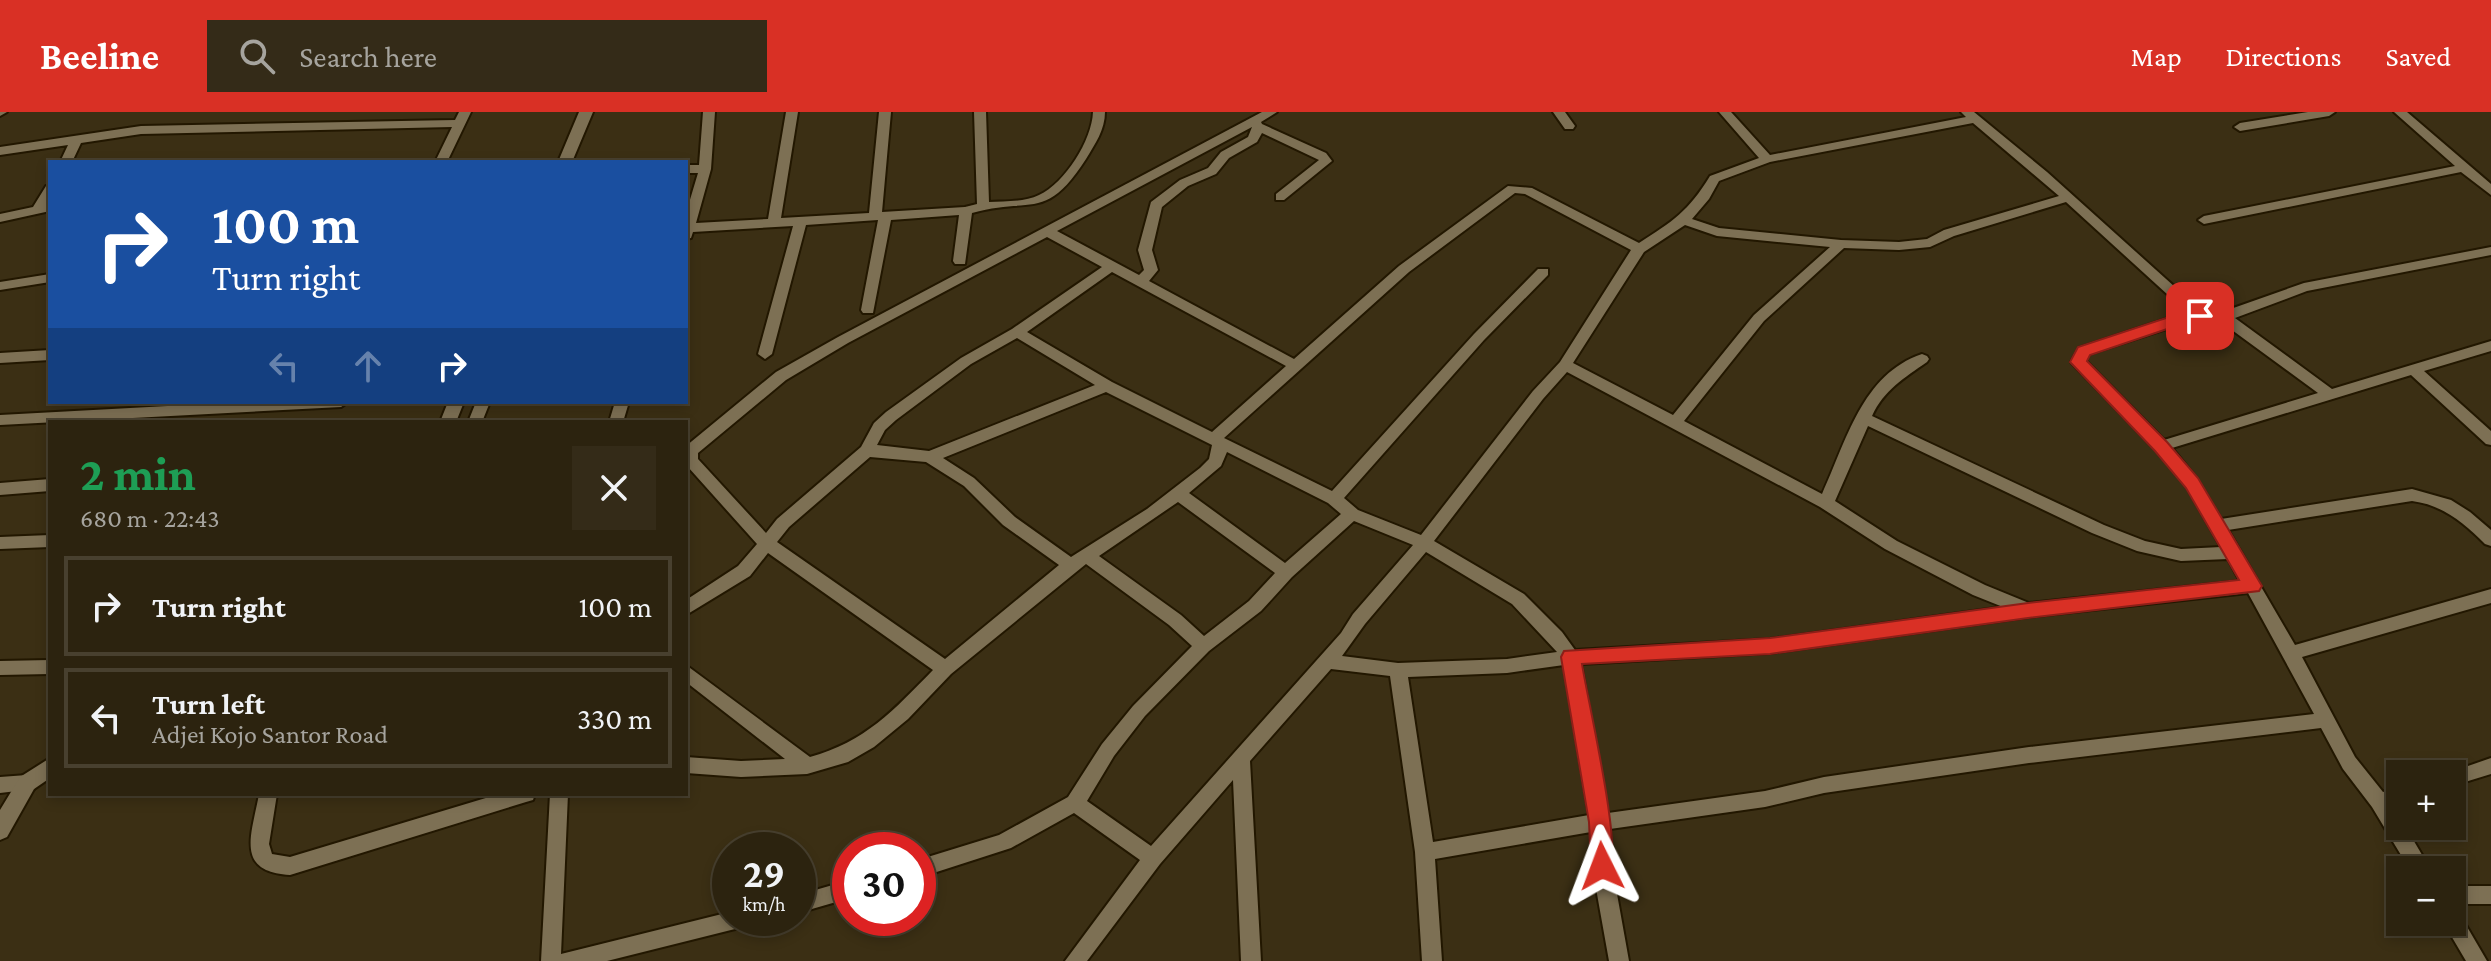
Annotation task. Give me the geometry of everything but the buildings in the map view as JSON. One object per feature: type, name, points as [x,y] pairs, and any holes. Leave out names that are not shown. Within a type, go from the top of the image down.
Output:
[{"type":"street","points":[[566,160],[586,112]]},
{"type":"street","points":[[688,228],[705,169],[709,112]]},
{"type":"street","points":[[774,223],[792,112]]},
{"type":"street","points":[[868,310],[880,215],[885,112]]},
{"type":"street","points":[[980,112],[983,206]]},
{"type":"street","points":[[688,231],[966,211],[983,206],[1043,200],[1065,183],[1098,129],[1099,112]]},
{"type":"street","points":[[688,455],[781,376],[1046,231],[1255,124],[1271,112]]},
{"type":"street","points":[[1559,112],[1569,126]]},
{"type":"street","points":[[1725,112],[1767,159]]},
{"type":"street","points":[[2240,127],[2329,112]]},
{"type":"street","points":[[2400,112],[2491,191]]},
{"type":"street","points":[[1075,961],[1153,858],[1327,661],[1565,365],[1639,249],[1684,220],[1705,196],[1714,179],[1767,159],[1971,116],[2200,316]]},
{"type":"street","points":[[0,151],[141,130],[462,118],[442,160]]},
{"type":"street","points":[[1255,124],[1322,156],[1326,161],[1280,197]]},
{"type":"street","points":[[1142,281],[1151,270],[1145,250],[1156,205],[1184,183],[1212,171],[1225,155],[1253,139],[1255,124]]},
{"type":"street","points":[[67,160],[76,140]]},
{"type":"street","points":[[2204,220],[2462,168]]},
{"type":"street","points":[[688,169],[705,169]]},
{"type":"street","points":[[1216,441],[1295,365],[1404,269],[1512,189],[1528,191],[1639,249]]},
{"type":"street","points":[[1684,220],[1717,232],[1841,244],[1930,243],[1949,233],[2067,197]]},
{"type":"street","points":[[0,218],[44,208]]},
{"type":"street","points":[[960,261],[966,211]]},
{"type":"street","points":[[765,354],[801,221]]},
{"type":"street","points":[[1046,231],[1295,365]]},
{"type":"street","points":[[1674,424],[1759,318],[1841,244]]},
{"type":"street","points":[[2412,856],[2379,801],[2349,763],[2291,653],[2192,483],[2161,446],[2078,362],[2084,351],[2177,320],[2200,316],[2224,317],[2304,287],[2491,251]]},
{"type":"street","points":[[688,607],[744,571],[783,523],[867,451],[879,427],[891,416],[966,361],[1017,332],[1113,265]]},
{"type":"street","points":[[1334,499],[1479,337],[1543,272]]},
{"type":"street","points":[[0,286],[48,278]]},
{"type":"street","points":[[2224,317],[2330,395]]},
{"type":"street","points":[[1017,332],[1107,386],[1334,499],[1352,514],[1424,543],[1518,599],[1556,637],[1571,657],[1600,822],[1602,866],[1619,961]]},
{"type":"street","points":[[2161,446],[2491,346]]},
{"type":"street","points":[[0,358],[48,355]]},
{"type":"street","points":[[1826,503],[1873,398],[1891,379],[1922,359]]},
{"type":"street","points":[[1565,365],[1826,503],[1891,545],[1979,590],[2028,610]]},
{"type":"street","points":[[2413,369],[2491,440]]},
{"type":"street","points":[[930,457],[1107,386]]},
{"type":"street","points":[[0,420],[309,404]]},
{"type":"street","points":[[1863,418],[2098,529],[2143,547],[2181,555],[2233,553]]},
{"type":"street","points":[[688,765],[741,769],[807,766],[842,756],[868,742],[902,714],[945,669],[1079,560],[1179,494],[1216,462],[1220,451],[1216,441]]},
{"type":"street","points":[[867,451],[930,457],[969,482],[1009,521],[1175,620],[1203,646]]},
{"type":"street","points":[[688,458],[765,542],[945,669]]},
{"type":"street","points":[[0,489],[48,485]]},
{"type":"street","points":[[1179,494],[1286,572]]},
{"type":"street","points":[[2216,526],[2412,495],[2428,496],[2456,509],[2491,540]]},
{"type":"street","points":[[936,863],[1004,842],[1075,803],[1108,750],[1139,711],[1203,646],[1255,606],[1286,572],[1352,514]]},
{"type":"street","points":[[0,543],[48,541]]},
{"type":"street","points":[[1327,661],[1398,670],[1507,666],[1571,657],[1770,646],[2028,610],[2252,586]]},
{"type":"street","points":[[2291,653],[2491,596]]},
{"type":"street","points":[[0,668],[48,667]]},
{"type":"street","points":[[1398,670],[1425,852],[1432,961]]},
{"type":"street","points":[[688,674],[807,766]]},
{"type":"street","points":[[1425,852],[1600,822],[1765,799],[1824,785],[2013,757],[2324,720]]},
{"type":"street","points":[[1241,757],[1251,961]]},
{"type":"street","points":[[2466,774],[2491,766]]},
{"type":"street","points":[[0,830],[27,783],[48,768]]},
{"type":"street","points":[[0,785],[27,783]]},
{"type":"street","points":[[268,796],[260,844],[263,859],[272,865],[290,866],[519,796]]},
{"type":"street","points":[[551,961],[559,796]]},
{"type":"street","points":[[2379,801],[2386,799]]},
{"type":"street","points":[[1075,803],[1153,858]]},
{"type":"street","points":[[2466,895],[2491,895]]},
{"type":"street","points":[[568,961],[712,926]]},
{"type":"street","points":[[2462,936],[2477,961]]},
{"type":"route","points":[[1602,866],[1600,822],[1571,657],[1770,646],[2028,610],[2252,586],[2192,483],[2161,446],[2078,362],[2084,351],[2177,320],[2200,316]]}]
